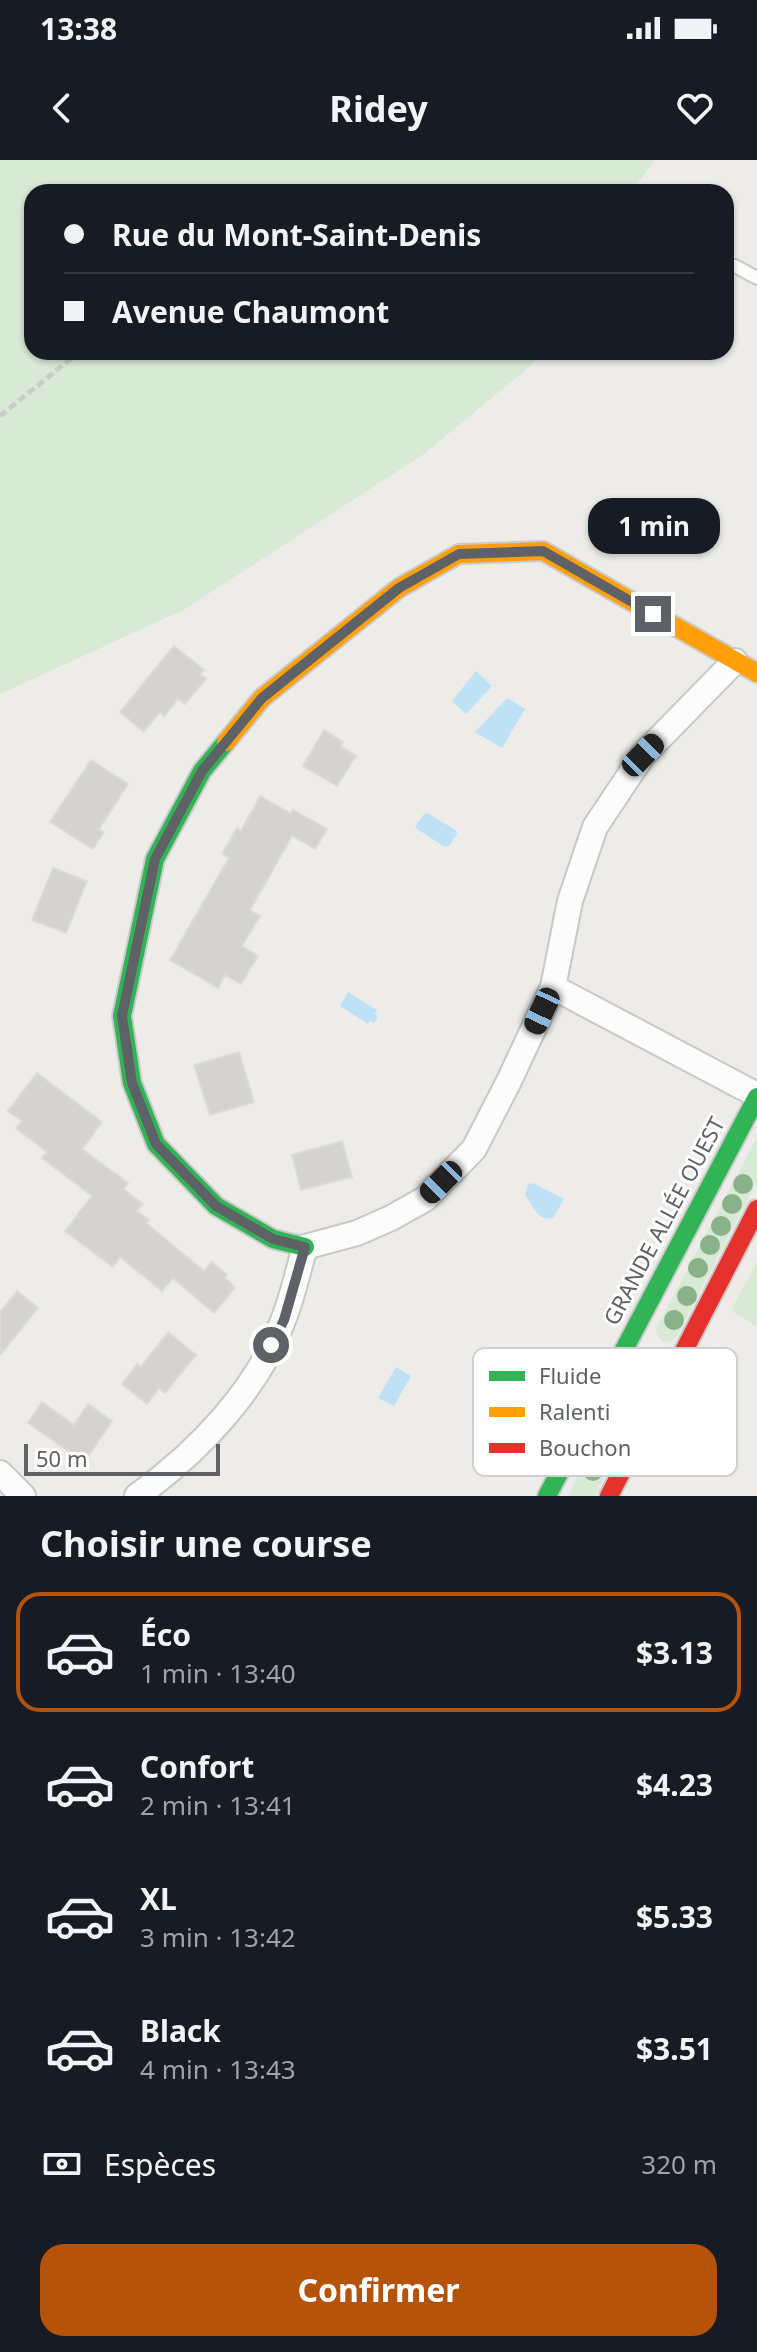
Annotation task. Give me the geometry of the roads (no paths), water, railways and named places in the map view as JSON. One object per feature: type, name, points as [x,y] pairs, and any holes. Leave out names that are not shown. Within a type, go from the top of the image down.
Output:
[{"type":"street","points":[[735,661],[643,755],[595,827],[570,901],[553,987],[474,1149],[425,1199],[357,1233],[305,1247],[273,1239],[216,1206],[156,1144],[132,1083],[122,1016],[155,859],[202,771],[262,698],[399,588],[459,554],[543,551],[757,673]]},
{"type":"street","points":[[553,987],[757,1096]]},
{"type":"street","name":"GRANDE ALLÉE OUEST","points":[[633,1348],[757,1096]]},
{"type":"street","points":[[678,1348],[757,1209]]},
{"type":"street","points":[[137,1496],[171,1472],[226,1415],[259,1369],[284,1320],[305,1247]]},
{"type":"street","points":[[0,1473],[23,1496]]},
{"type":"street","name":"GRANDE ALLÉE OUEST","points":[[547,1496],[559,1476]]},
{"type":"street","points":[[609,1496],[618,1476]]},
{"type":"lane","points":[[735,266],[757,278]]},
{"type":"water","points":[[476,671],[492,686],[466,714],[452,701]]},
{"type":"water","points":[[507,698],[525,709],[502,748],[475,732]]},
{"type":"water","points":[[427,813],[456,830],[457,834],[449,846],[445,847],[415,826]]},
{"type":"water","points":[[348,992],[377,1010],[375,1014],[378,1017],[374,1023],[370,1021],[368,1024],[340,1006]]},
{"type":"water","points":[[533,1183],[564,1199],[553,1218],[539,1215],[525,1194],[528,1185]]},
{"type":"water","points":[[396,1367],[411,1376],[394,1406],[378,1398]]}]
